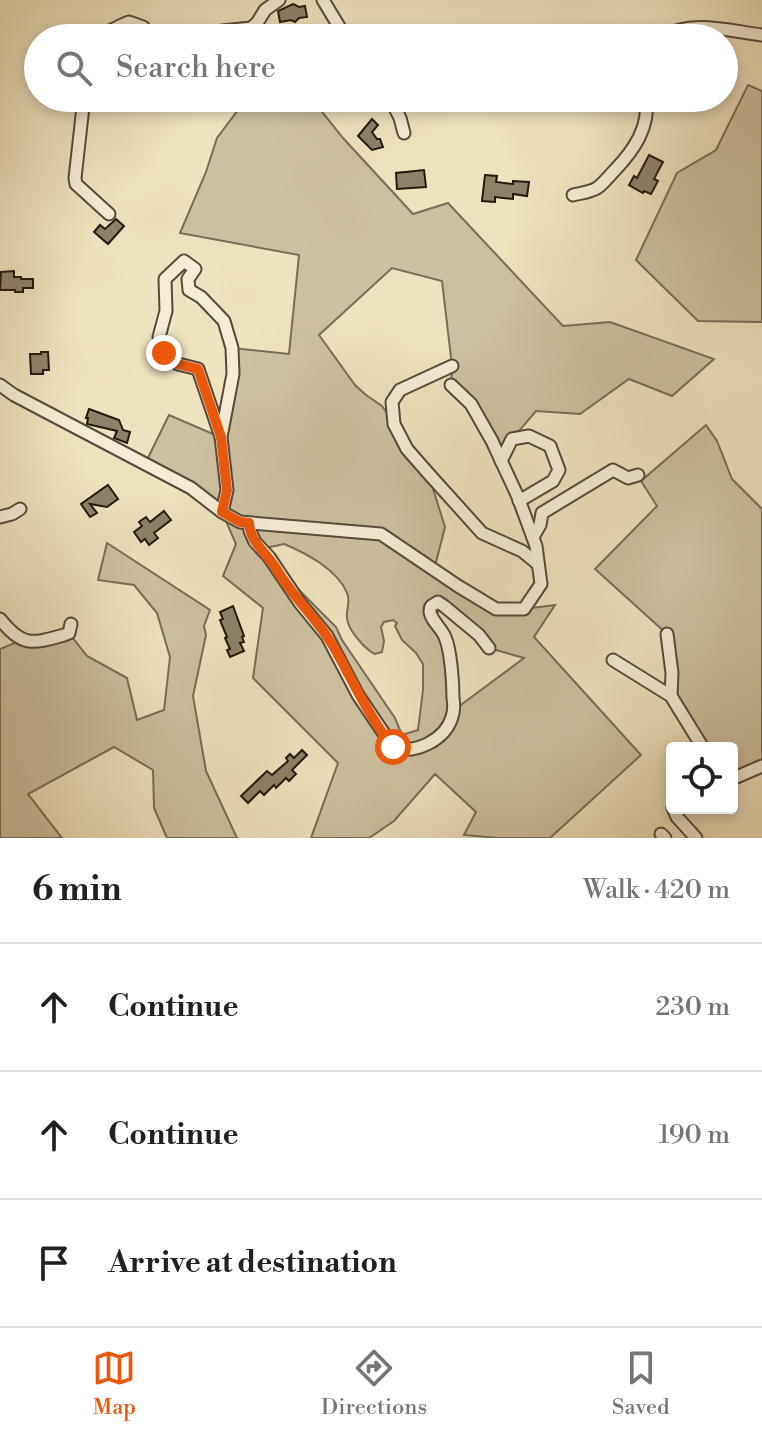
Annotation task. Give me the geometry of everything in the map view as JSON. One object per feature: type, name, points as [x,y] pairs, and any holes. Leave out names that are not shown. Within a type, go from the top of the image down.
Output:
[{"type":"street","points":[[256,24],[265,10],[279,0]]},
{"type":"street","points":[[323,0],[338,24]]},
{"type":"street","points":[[738,32],[762,35]]},
{"type":"street","points":[[82,112],[76,184],[109,214]]},
{"type":"street","points":[[397,112],[404,133]]},
{"type":"street","points":[[573,195],[596,189],[630,154],[645,125],[646,112]]},
{"type":"street","points":[[221,437],[233,374],[232,348],[224,321],[201,297],[189,290],[188,279],[195,269],[184,261],[165,279],[166,311],[159,337],[164,353],[178,364],[198,369],[221,437],[227,490],[222,512]]},
{"type":"street","points":[[452,366],[400,390],[392,402],[394,424],[407,449],[482,533],[522,551],[538,564]]},
{"type":"street","points":[[0,385],[191,488],[240,522],[381,534],[496,609],[524,609],[541,584],[534,542],[492,441],[471,404],[451,385]]},
{"type":"street","points":[[501,461],[512,439],[529,436],[550,446],[559,470],[553,481],[519,501]]},
{"type":"street","points":[[534,542],[542,513],[558,502],[613,470],[628,478],[638,475]]},
{"type":"street","points":[[0,517],[20,509]]},
{"type":"street","points":[[249,523],[255,542],[327,636],[358,695],[393,747],[414,749],[435,741],[452,718],[448,645],[430,613],[433,604],[438,602],[444,606],[479,635],[489,648]]},
{"type":"street","points":[[0,619],[18,638],[26,641],[64,635],[69,633],[71,624]]},
{"type":"street","points":[[667,634],[672,673],[671,696]]},
{"type":"street","points":[[613,660],[671,696],[699,742]]},
{"type":"street","points":[[738,776],[762,766]]},
{"type":"street","points":[[676,814],[696,838]]},
{"type":"shaded area","points":[[748,85],[762,91],[762,322],[698,321],[636,260],[677,173],[716,150],[735,112],[738,112]]},
{"type":"shaded area","points":[[236,112],[322,112],[413,214],[448,203],[563,326],[610,322],[714,359],[672,396],[629,379],[580,414],[536,411],[512,439],[501,461],[492,441],[451,385],[452,366],[442,281],[392,268],[319,335],[355,385],[382,406],[428,473],[445,527],[434,570],[496,609],[555,605],[534,637],[641,755],[550,838],[464,835],[476,812],[435,774],[394,821],[369,838],[311,838],[338,763],[253,678],[263,608],[223,576],[236,544],[222,512],[145,464],[169,415],[220,437],[232,348],[289,354],[299,255],[180,233],[217,138]],"holes":[[[284,544],[311,557],[343,585],[348,596],[349,627],[359,641],[375,654],[382,652],[384,641],[381,627],[384,622],[393,620],[397,623],[395,626],[402,640],[423,664],[418,730],[402,735],[395,718],[336,627],[296,587],[266,548]],[[444,606],[489,648],[524,658],[454,710],[450,670],[433,617]]]},
{"type":"shaded area","points":[[706,425],[717,441],[732,479],[762,509],[762,766],[738,776],[738,742],[699,742],[671,696],[667,634],[595,569],[657,506],[641,481]]},
{"type":"shaded area","points":[[107,543],[210,610],[204,626],[206,635],[193,696],[206,771],[237,838],[167,838],[154,808],[153,770],[114,747],[28,794],[62,838],[0,838],[0,649],[22,640],[69,633],[87,656],[127,678],[137,720],[164,710],[170,657],[157,613],[134,585],[98,580]]},
{"type":"building","points":[[293,4],[305,6],[307,17],[295,22],[280,22],[278,11]]},
{"type":"building","points":[[372,119],[378,125],[372,132],[383,147],[372,150],[358,136]]},
{"type":"building","points":[[649,155],[663,162],[654,179],[658,181],[651,194],[629,185],[634,176],[637,178]]},
{"type":"building","points":[[424,170],[426,187],[397,189],[396,173]]},
{"type":"building","points":[[485,175],[497,176],[496,182],[529,182],[527,196],[513,194],[513,199],[495,197],[495,202],[482,201]]},
{"type":"building","points":[[116,219],[124,226],[108,244],[94,232],[100,225],[105,229]]},
{"type":"building","points":[[14,271],[14,277],[33,279],[33,288],[23,288],[23,292],[0,290],[1,272]]},
{"type":"building","points":[[48,352],[49,370],[43,370],[43,374],[31,374],[30,354]]},
{"type":"building","points":[[89,409],[119,420],[123,430],[130,432],[127,443],[114,438],[117,431],[87,424]]},
{"type":"building","points":[[108,485],[118,499],[107,507],[90,504],[97,513],[90,517],[81,504]]},
{"type":"building","points":[[164,511],[171,520],[154,533],[158,538],[149,545],[145,539],[141,542],[134,532],[142,526],[139,522],[146,517],[150,522]]},
{"type":"building","points":[[233,606],[244,636],[244,642],[240,643],[244,651],[230,657],[220,612]]},
{"type":"building","points":[[302,750],[307,755],[292,770],[296,774],[289,781],[286,778],[264,795],[260,791],[248,803],[241,796],[267,771],[272,775],[288,761],[286,758],[290,754],[294,758]]},
{"type":"route","points":[[164,353],[178,364],[198,369],[206,388],[221,437],[227,490],[222,512],[240,522],[249,523],[255,542],[327,636],[358,695],[393,747]]}]
